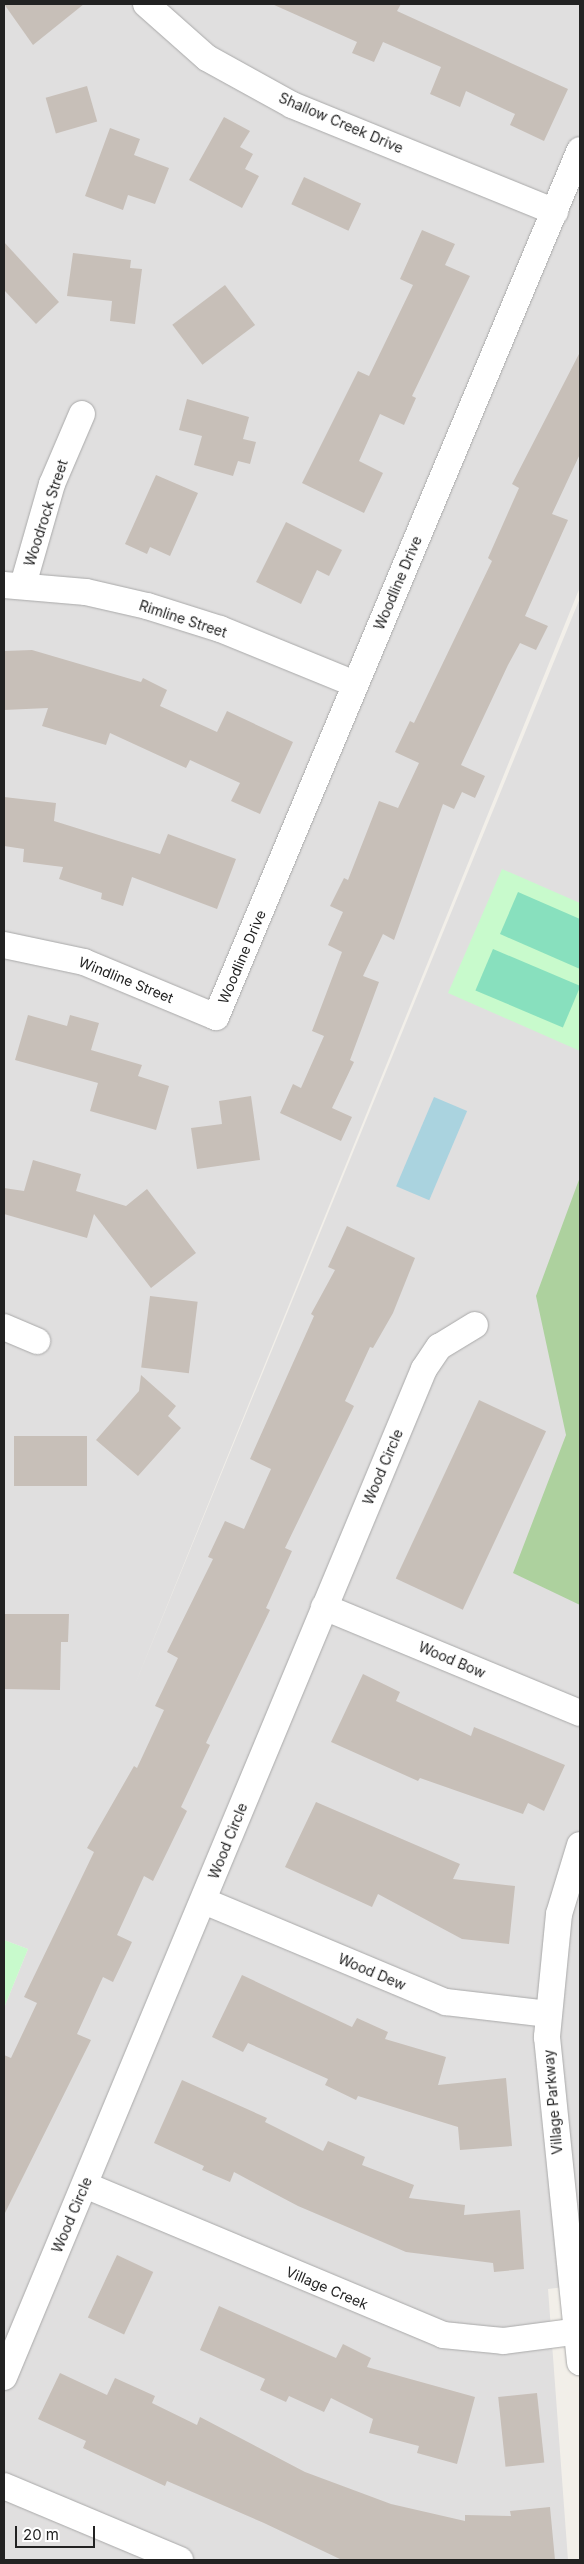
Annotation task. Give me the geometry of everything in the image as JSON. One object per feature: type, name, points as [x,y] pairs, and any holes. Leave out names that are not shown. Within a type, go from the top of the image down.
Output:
[{"type":"street","name":"Shallow Creek Drive","points":[[146,4],[207,58],[292,105],[555,212]]},
{"type":"street","name":"Woodline Drive","points":[[216,1017],[580,150]]},
{"type":"street","name":"Woodrock Street","points":[[13,585],[52,484],[82,414]]},
{"type":"street","name":"Rimline Street","points":[[13,585],[86,592],[147,606],[220,629],[355,684]]},
{"type":"street","name":"Windline Street","points":[[4,945],[84,962],[216,1017]]},
{"type":"street","name":"Wood Circle","points":[[4,2377],[204,1901],[324,1606],[424,1369],[439,1347],[475,1325]]},
{"type":"street","points":[[4,1327],[37,1341]]},
{"type":"street","name":"Wood Bow","points":[[324,1606],[580,1714]]},
{"type":"street","name":"Village Parkway","points":[[580,1845],[559,1914],[548,2014],[550,2089],[579,2331],[580,2362]]},
{"type":"street","name":"Wood Dew","points":[[204,1901],[446,2002],[548,2014]]},
{"type":"street","name":"Village Creek","points":[[85,2185],[443,2335],[504,2341],[579,2331]]},
{"type":"street","points":[[4,2486],[180,2560]]},
{"type":"shaded area","points":[[4,4],[580,4],[580,587],[134,1687],[580,598],[580,2285],[548,2289],[568,2560],[4,2560],[4,2008],[28,1949],[4,1940]]},
{"type":"green space","points":[[502,869],[580,903],[580,1051],[448,993]]},
{"type":"green space","points":[[518,892],[580,919],[580,969],[500,934]]},
{"type":"green space","points":[[493,949],[580,986],[563,1028],[475,990]]},
{"type":"green space","points":[[580,1177],[580,1605],[513,1573],[566,1435],[536,1296]]},
{"type":"green space","points":[[4,1940],[28,1949],[4,2008]]},
{"type":"water","points":[[434,1097],[467,1111],[429,1200],[396,1186]]},
{"type":"building","points":[[4,4],[84,4],[33,45]]},
{"type":"building","points":[[272,4],[401,4],[397,11],[568,89],[544,141],[510,125],[515,114],[466,91],[460,107],[430,94],[441,67],[383,42],[374,62],[352,53],[357,42]]},
{"type":"building","points":[[87,86],[97,122],[56,133],[46,98]]},
{"type":"building","points":[[224,117],[250,131],[240,147],[253,154],[245,169],[259,176],[242,208],[189,180]]},
{"type":"building","points":[[110,128],[140,139],[134,155],[169,168],[155,204],[128,195],[123,210],[85,196]]},
{"type":"building","points":[[304,177],[361,204],[348,231],[291,204]]},
{"type":"building","points":[[422,230],[455,244],[445,265],[470,276],[412,396],[416,398],[404,425],[380,414],[359,461],[383,473],[364,513],[302,483],[358,371],[369,376],[413,285],[400,279]]},
{"type":"building","points":[[4,242],[59,302],[36,324],[4,290]]},
{"type":"building","points":[[73,253],[131,260],[130,268],[142,269],[135,324],[110,321],[112,301],[67,296]]},
{"type":"building","points":[[225,285],[255,325],[202,365],[172,325]]},
{"type":"building","points":[[580,352],[580,454],[552,514],[568,520],[525,616],[548,626],[536,650],[520,643],[508,665],[461,765],[485,776],[475,798],[462,792],[454,809],[443,804],[394,940],[383,934],[363,976],[379,982],[350,1060],[354,1062],[332,1108],[352,1117],[341,1141],[280,1113],[293,1084],[301,1088],[324,1036],[312,1031],[342,952],[328,945],[343,912],[330,906],[344,878],[348,880],[379,801],[398,808],[419,763],[395,752],[410,721],[414,723],[492,561],[488,558],[519,488],[512,484]]},
{"type":"building","points":[[187,399],[249,417],[243,439],[256,442],[250,464],[238,461],[233,476],[194,465],[202,436],[179,430]]},
{"type":"building","points":[[156,475],[198,493],[170,556],[150,547],[147,554],[125,544]]},
{"type":"building","points":[[286,522],[342,550],[329,576],[317,570],[301,604],[256,582]]},
{"type":"building","points":[[32,650],[141,682],[143,678],[167,690],[160,706],[217,732],[227,711],[293,742],[260,814],[231,801],[240,783],[190,760],[186,768],[110,733],[106,745],[42,726],[48,708],[4,710],[4,651]]},
{"type":"building","points":[[4,797],[56,803],[54,821],[160,854],[168,834],[236,859],[217,909],[132,877],[123,906],[101,899],[102,893],[59,879],[63,867],[23,862],[24,849],[4,846]]},
{"type":"building","points":[[28,1015],[67,1026],[70,1015],[99,1023],[91,1050],[142,1065],[138,1076],[169,1086],[156,1130],[90,1111],[98,1083],[15,1060]]},
{"type":"building","points":[[251,1096],[260,1160],[197,1169],[191,1128],[222,1124],[219,1101]]},
{"type":"building","points":[[33,1160],[81,1174],[76,1191],[126,1206],[147,1189],[196,1253],[151,1288],[94,1214],[87,1238],[4,1214],[4,1188],[24,1191]]},
{"type":"building","points":[[347,1226],[415,1258],[393,1313],[373,1348],[370,1347],[345,1401],[354,1406],[285,1548],[292,1551],[266,1608],[270,1610],[206,1743],[210,1745],[181,1807],[187,1811],[153,1881],[144,1876],[117,1935],[132,1942],[113,1982],[103,1977],[77,2034],[91,2040],[4,2215],[4,2055],[11,2058],[37,2003],[24,1997],[94,1852],[87,1848],[134,1766],[137,1768],[164,1710],[155,1706],[178,1658],[167,1652],[213,1559],[208,1557],[225,1521],[244,1529],[271,1469],[250,1459],[314,1316],[311,1314],[335,1270],[328,1267]]},
{"type":"building","points":[[150,1296],[198,1302],[189,1373],[141,1367]]},
{"type":"building","points":[[141,1375],[176,1406],[168,1416],[181,1428],[138,1476],[96,1440],[139,1391]]},
{"type":"building","points":[[479,1400],[546,1431],[463,1610],[396,1579]]},
{"type":"building","points":[[14,1436],[87,1436],[87,1486],[14,1486]]},
{"type":"building","points":[[4,1614],[69,1614],[68,1642],[61,1642],[60,1690],[4,1689]]},
{"type":"building","points":[[363,1674],[400,1692],[396,1701],[471,1736],[474,1727],[565,1765],[544,1811],[528,1803],[523,1814],[420,1778],[418,1781],[331,1742]]},
{"type":"building","points":[[316,1802],[460,1864],[453,1879],[515,1886],[509,1944],[462,1939],[378,1894],[372,1907],[285,1867]]},
{"type":"building","points":[[242,1975],[352,2027],[357,2018],[388,2032],[385,2039],[446,2057],[438,2085],[506,2078],[512,2146],[460,2150],[458,2127],[358,2096],[356,2100],[325,2085],[328,2079],[248,2043],[243,2052],[212,2037]]},
{"type":"building","points":[[182,2080],[267,2118],[265,2122],[323,2151],[328,2141],[365,2157],[362,2165],[414,2185],[409,2198],[465,2205],[464,2215],[520,2210],[524,2269],[494,2272],[493,2263],[406,2252],[298,2206],[234,2172],[230,2182],[202,2170],[204,2166],[154,2143]]},
{"type":"building","points":[[117,2255],[153,2272],[124,2334],[88,2318]]},
{"type":"building","points":[[219,2306],[336,2358],[343,2344],[371,2358],[367,2367],[475,2397],[457,2464],[417,2453],[419,2446],[369,2433],[373,2419],[331,2398],[324,2412],[289,2396],[286,2402],[260,2390],[265,2379],[200,2350]]},
{"type":"building","points":[[60,2373],[107,2395],[115,2378],[155,2396],[152,2403],[197,2425],[200,2417],[305,2472],[391,2504],[465,2521],[465,2515],[511,2516],[510,2511],[550,2507],[555,2560],[342,2560],[264,2523],[167,2481],[165,2486],[83,2448],[86,2441],[38,2419]]},
{"type":"building","points":[[537,2393],[544,2463],[506,2467],[498,2397]]}]
